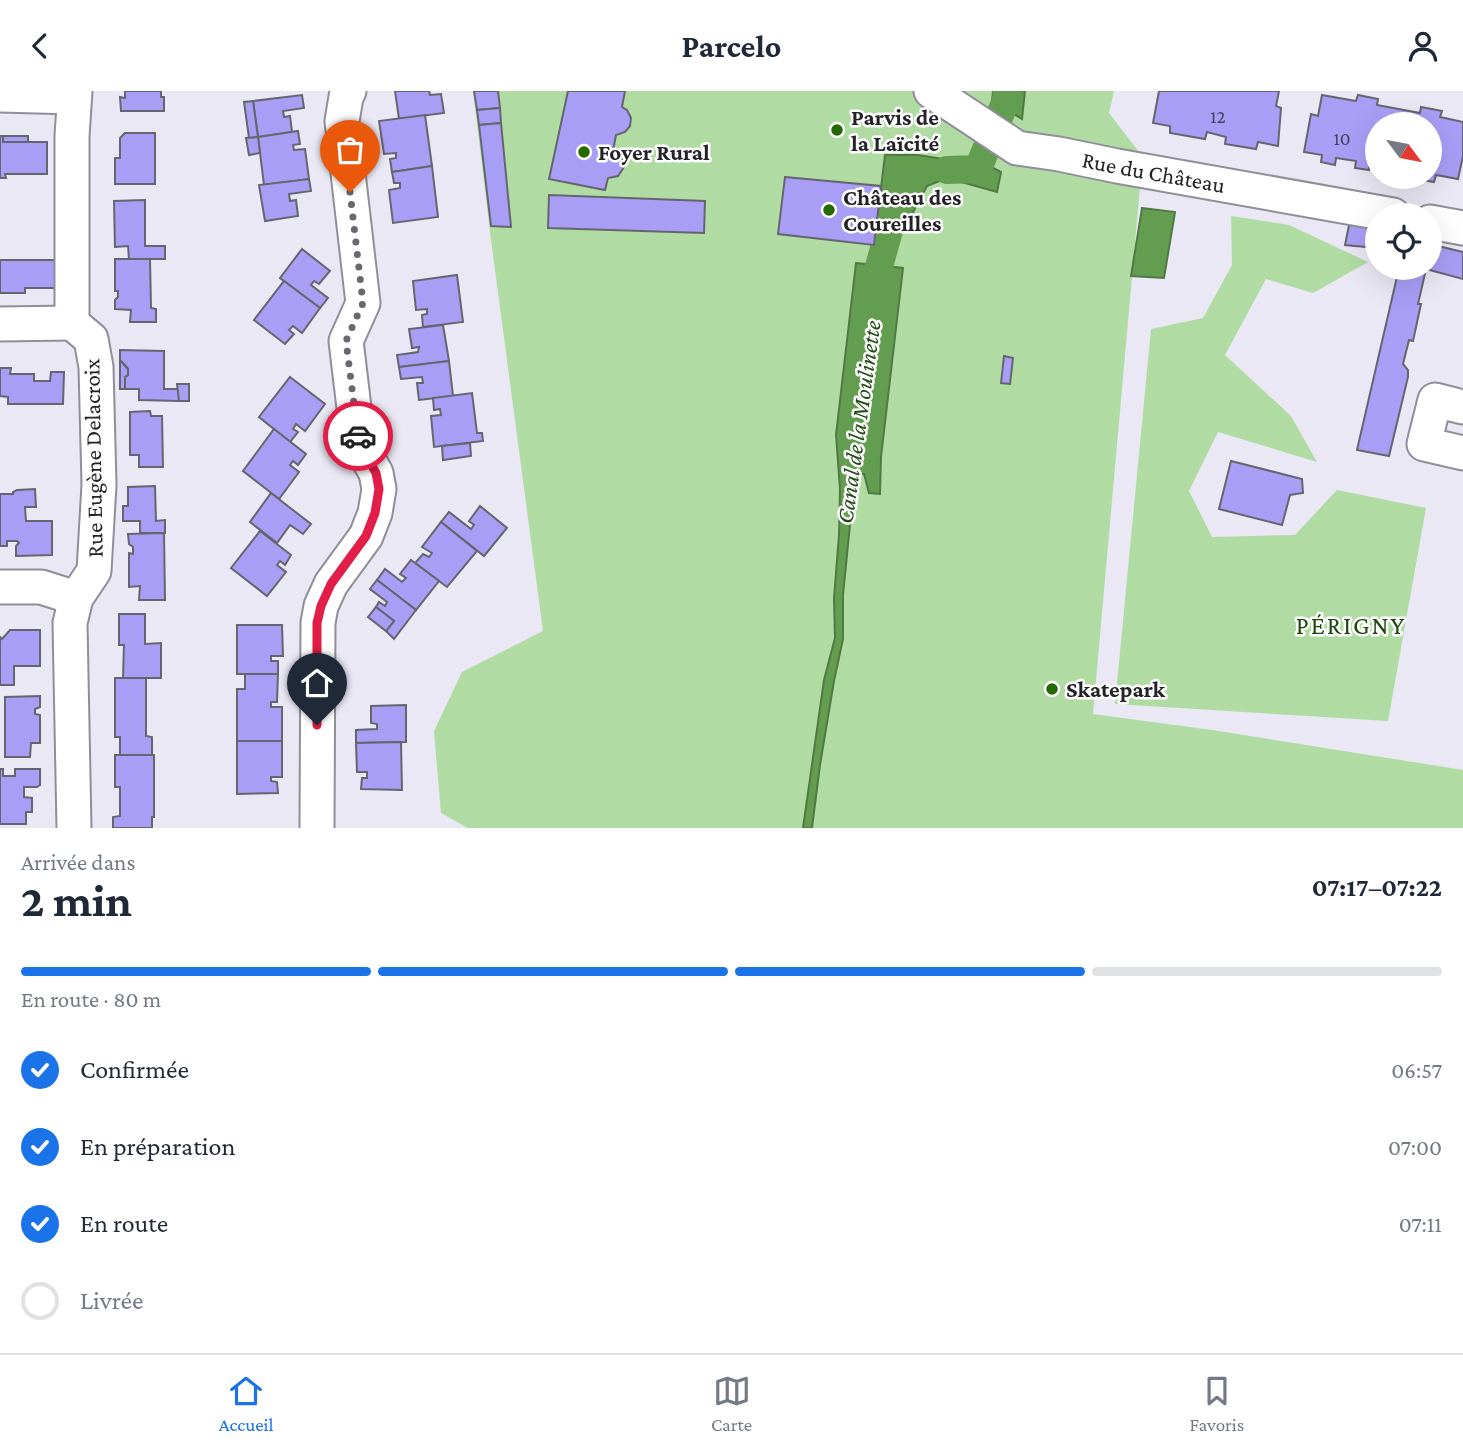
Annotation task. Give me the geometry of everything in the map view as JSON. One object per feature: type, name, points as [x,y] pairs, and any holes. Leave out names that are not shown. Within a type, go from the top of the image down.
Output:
[{"type":"street","points":[[317,828],[317,623],[331,584],[366,536],[375,513],[379,489],[376,473],[358,441],[346,341],[363,303],[342,121],[349,91]]},
{"type":"street","points":[[0,95],[75,94],[72,136],[72,323],[0,324]]},
{"type":"street","name":"Rue du Château","points":[[943,100],[1017,148],[1365,210]]},
{"type":"street","points":[[1442,224],[1463,228]]},
{"type":"street","name":"Rue Eugène Delacroix","points":[[72,323],[91,339],[96,367],[98,472],[94,571],[76,598],[70,622],[74,828]]},
{"type":"street","points":[[1463,407],[1435,400],[1424,444],[1463,453]]},
{"type":"street","points":[[0,587],[41,587],[76,598]]},
{"type":"shaded area","points":[[473,91],[1114,91],[1109,113],[1139,152],[1140,187],[1093,714],[1463,770],[1463,828],[468,828],[441,813],[434,731],[462,672],[543,631]]},
{"type":"shaded area","points":[[1231,216],[1289,225],[1365,261],[1365,264],[1313,293],[1266,279],[1225,355],[1291,416],[1317,462],[1218,432],[1189,491],[1212,537],[1295,535],[1337,490],[1426,508],[1388,721],[1115,704],[1151,329],[1203,318],[1232,265]]},
{"type":"water","points":[[993,91],[1025,91],[1022,119],[992,101]]},
{"type":"water","points":[[885,155],[918,155],[968,163],[971,156],[1001,172],[997,192],[947,178],[927,186],[895,246],[874,245]]},
{"type":"water","points":[[1142,208],[1175,212],[1164,278],[1131,276]]},
{"type":"water","points":[[856,263],[903,268],[881,457],[880,494],[869,493],[864,474],[855,474],[843,595],[843,639],[820,765],[812,828],[803,828],[824,680],[835,638],[834,598],[840,489],[836,435]]},
{"type":"building","points":[[125,91],[161,91],[164,111],[121,111],[120,97],[125,98]]},
{"type":"building","points":[[395,91],[429,91],[430,95],[441,94],[444,113],[399,119]]},
{"type":"building","points":[[474,91],[498,91],[500,108],[477,110]]},
{"type":"building","points":[[568,91],[625,91],[622,107],[631,118],[630,126],[625,132],[616,135],[613,151],[620,154],[624,167],[618,176],[608,178],[605,190],[549,179]]},
{"type":"building","points":[[1159,91],[1279,91],[1276,106],[1281,108],[1278,146],[1258,142],[1256,149],[1225,144],[1226,137],[1207,132],[1205,139],[1170,133],[1170,126],[1153,123]]},
{"type":"building","points":[[302,95],[304,108],[283,111],[284,117],[290,116],[292,132],[258,137],[253,101]]},
{"type":"building","points":[[1322,95],[1356,101],[1358,95],[1378,99],[1377,105],[1415,112],[1365,112],[1365,169],[1355,168],[1356,161],[1336,158],[1335,165],[1321,162],[1322,155],[1304,152],[1311,114],[1318,116]]},
{"type":"building","points":[[253,101],[258,137],[249,138],[244,102]]},
{"type":"building","points":[[1421,107],[1442,112],[1420,112]]},
{"type":"building","points":[[500,108],[501,123],[479,125],[477,110]]},
{"type":"building","points":[[425,115],[432,166],[392,172],[390,159],[396,158],[396,153],[384,154],[379,121]]},
{"type":"building","points":[[1442,117],[1463,122],[1463,156],[1458,179],[1442,176]]},
{"type":"building","points":[[501,123],[511,227],[491,226],[479,125]]},
{"type":"building","points":[[298,131],[300,144],[293,145],[294,150],[305,149],[309,179],[264,185],[258,137]]},
{"type":"building","points":[[125,133],[155,133],[155,184],[115,184],[115,158],[120,158],[120,138]]},
{"type":"building","points":[[0,136],[3,136],[3,142],[47,142],[47,174],[5,174],[6,178],[0,178]]},
{"type":"building","points":[[3,136],[28,136],[28,142],[3,142]]},
{"type":"building","points":[[258,137],[260,153],[249,155],[246,138]]},
{"type":"building","points":[[432,166],[438,217],[393,223],[389,190],[400,188],[400,183],[394,183],[392,172]]},
{"type":"building","name":"Château des Coureilles","points":[[785,177],[881,186],[874,245],[778,234]]},
{"type":"building","points":[[309,179],[311,191],[289,194],[290,201],[296,200],[298,216],[265,221],[259,185]]},
{"type":"building","points":[[549,195],[705,201],[704,233],[548,228]]},
{"type":"building","points":[[145,200],[145,246],[165,246],[165,259],[129,259],[128,246],[115,247],[114,201]]},
{"type":"building","points":[[1349,225],[1365,227],[1365,247],[1345,245]]},
{"type":"building","points":[[1442,247],[1463,252],[1463,279],[1442,273]]},
{"type":"building","points":[[302,249],[330,271],[319,284],[314,281],[311,285],[328,298],[320,308],[280,278]]},
{"type":"building","points":[[115,259],[150,259],[151,308],[156,309],[156,322],[130,322],[131,310],[115,309],[118,291],[115,291]]},
{"type":"building","points":[[0,260],[59,260],[59,288],[25,288],[25,293],[0,293]]},
{"type":"building","points":[[457,275],[463,322],[423,327],[422,315],[427,314],[427,309],[416,310],[413,281]]},
{"type":"building","points":[[1396,280],[1423,280],[1413,341],[1409,340],[1403,364],[1408,370],[1408,377],[1389,456],[1357,450]]},
{"type":"building","points":[[284,281],[320,308],[302,333],[293,326],[289,330],[294,334],[285,344],[254,320]]},
{"type":"building","points":[[443,325],[449,361],[399,367],[397,355],[418,352],[419,347],[412,348],[409,329]]},
{"type":"building","points":[[120,350],[164,351],[164,389],[179,389],[179,401],[139,400],[139,389],[125,389],[128,369],[120,360]]},
{"type":"building","points":[[1004,356],[1013,358],[1010,384],[1001,383]]},
{"type":"building","points":[[120,360],[128,369],[125,389],[120,389]]},
{"type":"building","points":[[449,361],[453,396],[419,400],[417,383],[423,383],[422,377],[401,379],[399,367]]},
{"type":"building","points":[[0,368],[11,368],[10,374],[34,374],[34,381],[50,381],[51,372],[64,372],[63,404],[8,404],[8,397],[0,396]]},
{"type":"building","points":[[290,377],[325,404],[305,431],[296,424],[293,429],[298,432],[290,442],[259,417]]},
{"type":"building","points":[[177,384],[189,384],[189,401],[179,401]]},
{"type":"building","points":[[472,393],[477,433],[482,433],[483,441],[434,447],[431,416],[441,415],[440,409],[434,410],[433,398]]},
{"type":"building","points":[[150,411],[151,416],[162,416],[163,467],[139,467],[139,455],[130,455],[130,412]]},
{"type":"building","points":[[274,429],[306,454],[298,465],[293,461],[290,465],[299,472],[279,499],[243,471]]},
{"type":"building","points":[[470,443],[471,456],[443,460],[442,446]]},
{"type":"building","points":[[1231,461],[1302,479],[1303,493],[1290,495],[1282,525],[1219,509]]},
{"type":"building","points":[[155,486],[156,521],[165,520],[165,533],[140,533],[140,521],[123,521],[123,506],[128,506],[128,487]]},
{"type":"building","points":[[35,489],[36,507],[25,507],[26,521],[52,521],[52,555],[16,556],[16,546],[19,543],[17,541],[7,541],[7,546],[0,546],[0,494]]},
{"type":"building","points":[[271,493],[311,524],[303,534],[290,525],[277,543],[250,522]]},
{"type":"building","points":[[480,506],[507,528],[484,556],[441,522],[449,512],[471,529],[474,525],[469,521]]},
{"type":"building","points":[[441,522],[477,551],[447,587],[415,563],[423,554],[429,557],[432,553],[422,547]]},
{"type":"building","points":[[260,531],[291,555],[285,565],[280,561],[277,565],[286,572],[267,596],[231,568]]},
{"type":"building","points":[[164,533],[165,600],[139,600],[140,586],[129,587],[129,553],[133,554],[133,547],[129,544],[128,534]]},
{"type":"building","points":[[411,560],[439,581],[416,610],[377,580],[385,569],[402,582],[406,578],[400,574]]},
{"type":"building","points":[[377,580],[416,610],[394,639],[386,631],[394,621],[376,607],[379,602],[385,606],[387,602],[370,589]]},
{"type":"building","points":[[376,607],[394,621],[386,631],[368,617]]},
{"type":"building","points":[[119,614],[145,614],[145,644],[161,643],[161,678],[123,678],[124,645],[119,645]]},
{"type":"building","points":[[237,625],[282,625],[283,656],[271,656],[271,661],[278,661],[278,674],[237,674]]},
{"type":"building","points":[[10,630],[40,630],[40,666],[14,666],[14,685],[0,685],[0,637],[2,639]]},
{"type":"building","points":[[245,674],[278,674],[277,702],[271,702],[271,707],[282,707],[282,741],[237,741],[237,689],[245,689]]},
{"type":"building","points":[[115,678],[146,678],[146,736],[152,737],[152,755],[120,755],[120,737],[115,737]]},
{"type":"building","points":[[40,696],[40,707],[35,709],[35,714],[40,715],[40,743],[31,743],[30,757],[5,757],[5,697]]},
{"type":"building","points":[[406,705],[406,742],[356,743],[356,730],[377,729],[377,724],[371,723],[371,706]]},
{"type":"building","points":[[237,741],[282,741],[282,777],[271,777],[271,781],[277,782],[278,793],[237,794]]},
{"type":"building","points":[[401,742],[402,790],[361,789],[362,778],[367,778],[367,772],[357,772],[356,743]]},
{"type":"building","points":[[115,755],[154,755],[152,828],[113,828],[113,817],[120,816],[120,787],[115,787]]},
{"type":"building","points":[[0,769],[3,769],[3,776],[15,776],[15,769],[40,769],[40,785],[24,787],[24,797],[32,798],[32,812],[26,812],[26,824],[0,824]]},
{"type":"waterway","name":"Canal de la Moulinette","points":[[947,170],[978,169],[1006,100],[1007,91]]},
{"type":"waterway","name":"Canal de la Moulinette","points":[[871,302],[895,209]]},
{"type":"way so far","points":[[350,192],[363,303],[346,341],[358,436]]},
{"type":"place","name":"Parvis de la Laïcité","points":[[837,130]]},
{"type":"place","name":"Foyer Rural","points":[[584,152]]},
{"type":"place","name":"Château des Coureilles","points":[[829,210]]},
{"type":"place","name":"Skatepark","points":[[1052,689]]},
{"type":"district","name":"PÉRIGNY","points":[[1351,625]]},
{"type":"route","points":[[317,725],[317,623],[321,606],[331,584],[366,536],[375,513],[379,489],[376,473],[358,441],[358,436]]}]
